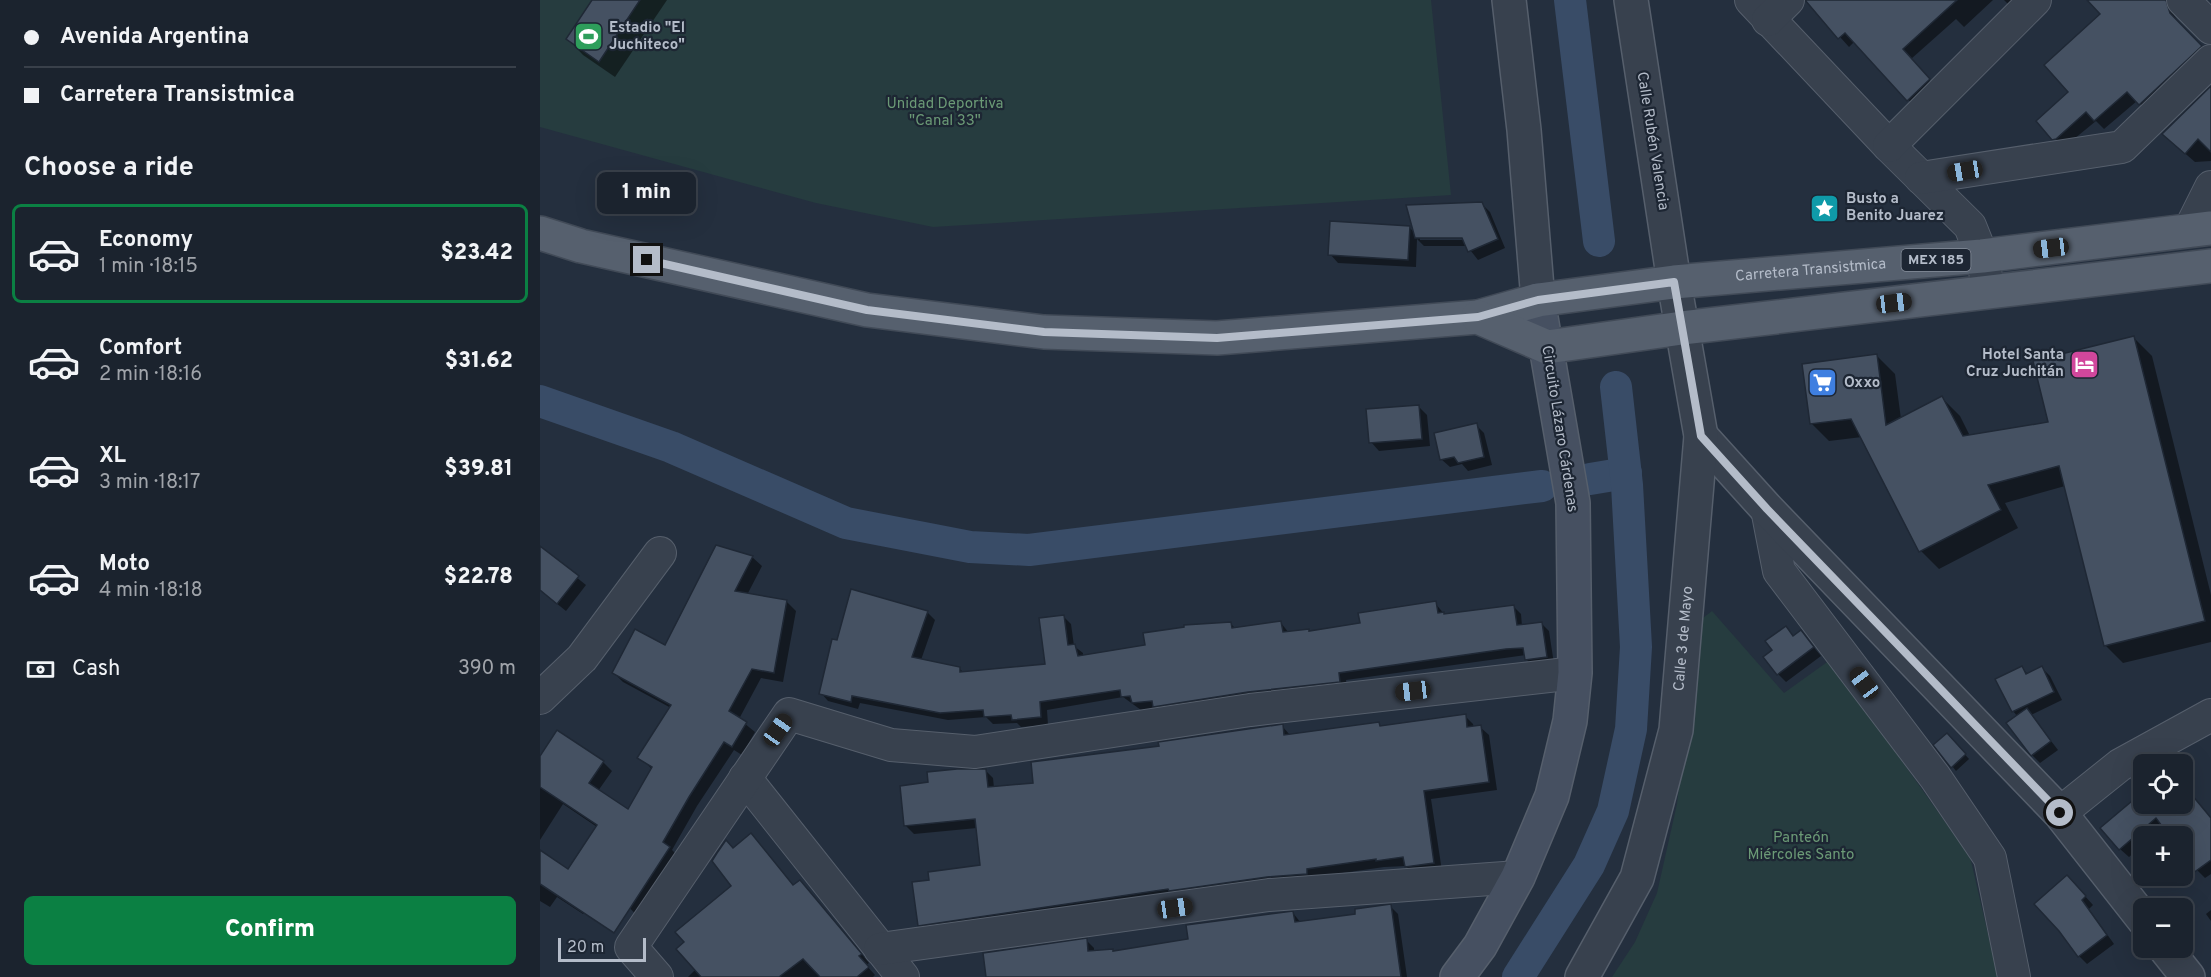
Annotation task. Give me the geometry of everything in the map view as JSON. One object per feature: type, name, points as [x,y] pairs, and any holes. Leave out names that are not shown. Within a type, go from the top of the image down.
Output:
[{"type":"main road","name":"Carretera Transistmica","points":[[1667,283],[1982,256],[2200,230]]},
{"type":"main road","name":"MEX 185","points":[[540,233],[581,246],[867,310],[1044,332],[1217,338],[1478,317],[1538,300],[1667,283]]},
{"type":"main road","points":[[1547,347],[1676,328],[2211,266]]},
{"type":"main road","name":"Circuito Lázaro Cárdenas","points":[[1457,977],[1480,946],[1518,877],[1552,796],[1570,721],[1575,673],[1573,503],[1538,300]]},
{"type":"main road","name":"MEX 185","points":[[1478,317],[1547,347]]},
{"type":"street","name":"Circuito Lázaro Cárdenas","points":[[1509,0],[1524,130],[1538,300]]},
{"type":"street","name":"Calle Rubén Valencia","points":[[1631,0],[1667,283]]},
{"type":"street","points":[[1889,146],[2035,0]]},
{"type":"street","points":[[2183,0],[2211,28]]},
{"type":"street","points":[[1769,7],[1889,146],[1970,226],[1982,256],[1989,292]]},
{"type":"street","points":[[1921,178],[2122,147],[2211,61]]},
{"type":"street","points":[[2200,230],[2211,187]]},
{"type":"street","name":"Calle 3 de Mayo","points":[[1582,977],[1637,878],[1676,730],[1701,436],[1667,283]]},
{"type":"street","points":[[1701,436],[1767,509],[2060,813],[2133,906]]},
{"type":"street","points":[[1767,509],[1779,571],[1935,777],[1990,858],[2014,977]]},
{"type":"street","points":[[540,698],[582,658],[660,553]]},
{"type":"street","points":[[657,977],[631,946],[789,714],[891,745],[975,752],[1250,710],[1575,673]]},
{"type":"street","points":[[2060,813],[2120,765],[2211,715]]},
{"type":"street","points":[[745,778],[903,977]]},
{"type":"street","points":[[880,949],[1269,895],[1518,877]]},
{"type":"street","points":[[2173,958],[2188,977]]},
{"type":"green space","name":"Unidad Deportiva \"Canal 33\"","points":[[540,0],[1431,0],[1451,195],[933,227],[816,203],[540,127]]},
{"type":"green space","name":"Panteón Miércoles Santo","points":[[1712,611],[1784,693],[1830,660],[1970,857],[1998,977],[1612,977],[1635,942],[1657,893],[1677,804],[1699,621]]},
{"type":"building","points":[[592,0],[640,0],[599,62],[566,39]]},
{"type":"building","points":[[1805,0],[1957,0],[1903,49],[1930,79],[1907,101],[1845,33],[1838,39]]},
{"type":"building","points":[[2087,0],[2166,0],[2170,13],[2202,46],[2139,105],[2127,92],[2094,121],[2086,112],[2052,140],[2036,121],[2068,92],[2044,65],[2100,14]]},
{"type":"building","points":[[2211,86],[2211,152],[2198,139],[2185,154],[2162,134]]},
{"type":"building","points":[[1482,202],[1498,239],[1468,252],[1462,238],[1415,238],[1406,205]]},
{"type":"building","points":[[1330,221],[1410,226],[1408,260],[1328,255]]},
{"type":"building","points":[[2134,336],[2205,621],[2104,646],[2059,466],[1988,485],[2001,510],[1919,552],[1851,419],[1810,424],[1802,364],[1877,354],[1886,425],[1942,396],[1963,436],[2048,422],[2033,361]]},
{"type":"building","points":[[1419,405],[1422,439],[1369,443],[1366,409]]},
{"type":"building","points":[[1477,423],[1484,457],[1458,463],[1454,457],[1440,460],[1434,433]]},
{"type":"building","points":[[716,545],[753,556],[735,591],[787,600],[774,673],[752,669],[729,711],[747,722],[732,747],[724,742],[689,797],[663,842],[670,847],[614,933],[540,884],[540,850],[568,869],[597,825],[540,787],[540,756],[557,730],[604,761],[589,783],[628,809],[652,767],[637,758],[671,705],[612,673],[635,629],[665,645]]},
{"type":"building","points":[[540,546],[579,576],[557,604],[540,590]]},
{"type":"building","points":[[851,589],[928,611],[912,657],[960,667],[960,672],[1045,664],[1039,618],[1064,615],[1068,645],[1075,644],[1078,656],[1145,645],[1143,633],[1184,627],[1184,625],[1231,622],[1232,628],[1281,621],[1283,632],[1309,629],[1309,631],[1360,623],[1358,613],[1436,601],[1438,613],[1444,612],[1444,614],[1514,605],[1517,625],[1542,622],[1547,657],[1525,660],[1523,648],[1506,649],[1339,673],[1340,682],[1248,692],[1153,707],[1152,701],[1132,703],[1130,696],[1121,697],[1120,690],[1040,702],[1041,717],[1012,720],[1011,715],[984,717],[983,710],[940,713],[852,696],[851,702],[819,694],[832,639],[837,640]]},
{"type":"building","points":[[1786,626],[1793,636],[1801,630],[1814,647],[1777,675],[1763,657],[1772,650],[1765,641]]},
{"type":"building","points":[[2022,666],[2026,674],[2042,666],[2054,692],[2012,712],[1995,679]]},
{"type":"building","points":[[2027,708],[2051,741],[2031,756],[2006,723]]},
{"type":"building","points":[[1466,714],[1467,727],[1481,725],[1489,782],[1424,791],[1434,863],[1405,867],[1403,857],[1376,861],[1376,859],[1307,869],[1307,874],[1267,877],[1169,891],[1168,889],[918,926],[912,882],[929,880],[928,872],[980,865],[975,819],[904,826],[900,786],[928,782],[927,772],[986,769],[988,787],[1033,783],[1031,762],[1159,746],[1158,742],[1283,724],[1284,735],[1379,722],[1380,726]]},
{"type":"building","points":[[1947,733],[1966,754],[1951,768],[1933,745]]},
{"type":"building","points":[[2193,796],[2211,818],[2211,860],[2193,873],[2193,826],[2162,826],[2156,818],[2147,826],[2133,826],[2133,838],[2119,850],[2100,828],[2133,800],[2133,814],[2193,814]]},
{"type":"building","points":[[751,833],[793,885],[800,880],[862,954],[859,956],[869,967],[857,977],[820,977],[803,959],[779,977],[701,977],[676,949],[684,942],[675,932],[731,886],[712,861],[717,853],[726,840],[733,848]]},
{"type":"building","points":[[2067,875],[2086,896],[2082,900],[2107,935],[2078,957],[2059,931],[2034,904]]},
{"type":"building","points":[[1391,904],[1401,977],[986,977],[983,953],[1087,938],[1088,951],[1113,949],[1113,951],[1188,939],[1186,925],[1293,911],[1295,922],[1355,914],[1355,909]]},
{"type":"waterway","points":[[1570,0],[1599,241]]},
{"type":"waterway","points":[[1518,977],[1589,865],[1613,811],[1631,729],[1636,647],[1627,485],[1616,387]]},
{"type":"waterway","points":[[540,401],[671,447],[846,523],[970,547],[1029,550],[1542,486]]},
{"type":"waterway","points":[[1590,479],[1626,473]]},
{"type":"place","name":"Estadio \"El Juchiteco\"","points":[[588,37]]},
{"type":"place","name":"Busto a Benito Juarez","points":[[1825,208]]},
{"type":"place","name":"Hotel Santa Cruz Juchitán","points":[[2085,364]]},
{"type":"place","name":"Oxxo","points":[[1823,383]]},
{"type":"route","points":[[647,260],[867,310],[1044,332],[1217,338],[1478,317],[1538,300],[1674,282],[1701,436],[1767,509],[2060,813]]}]
